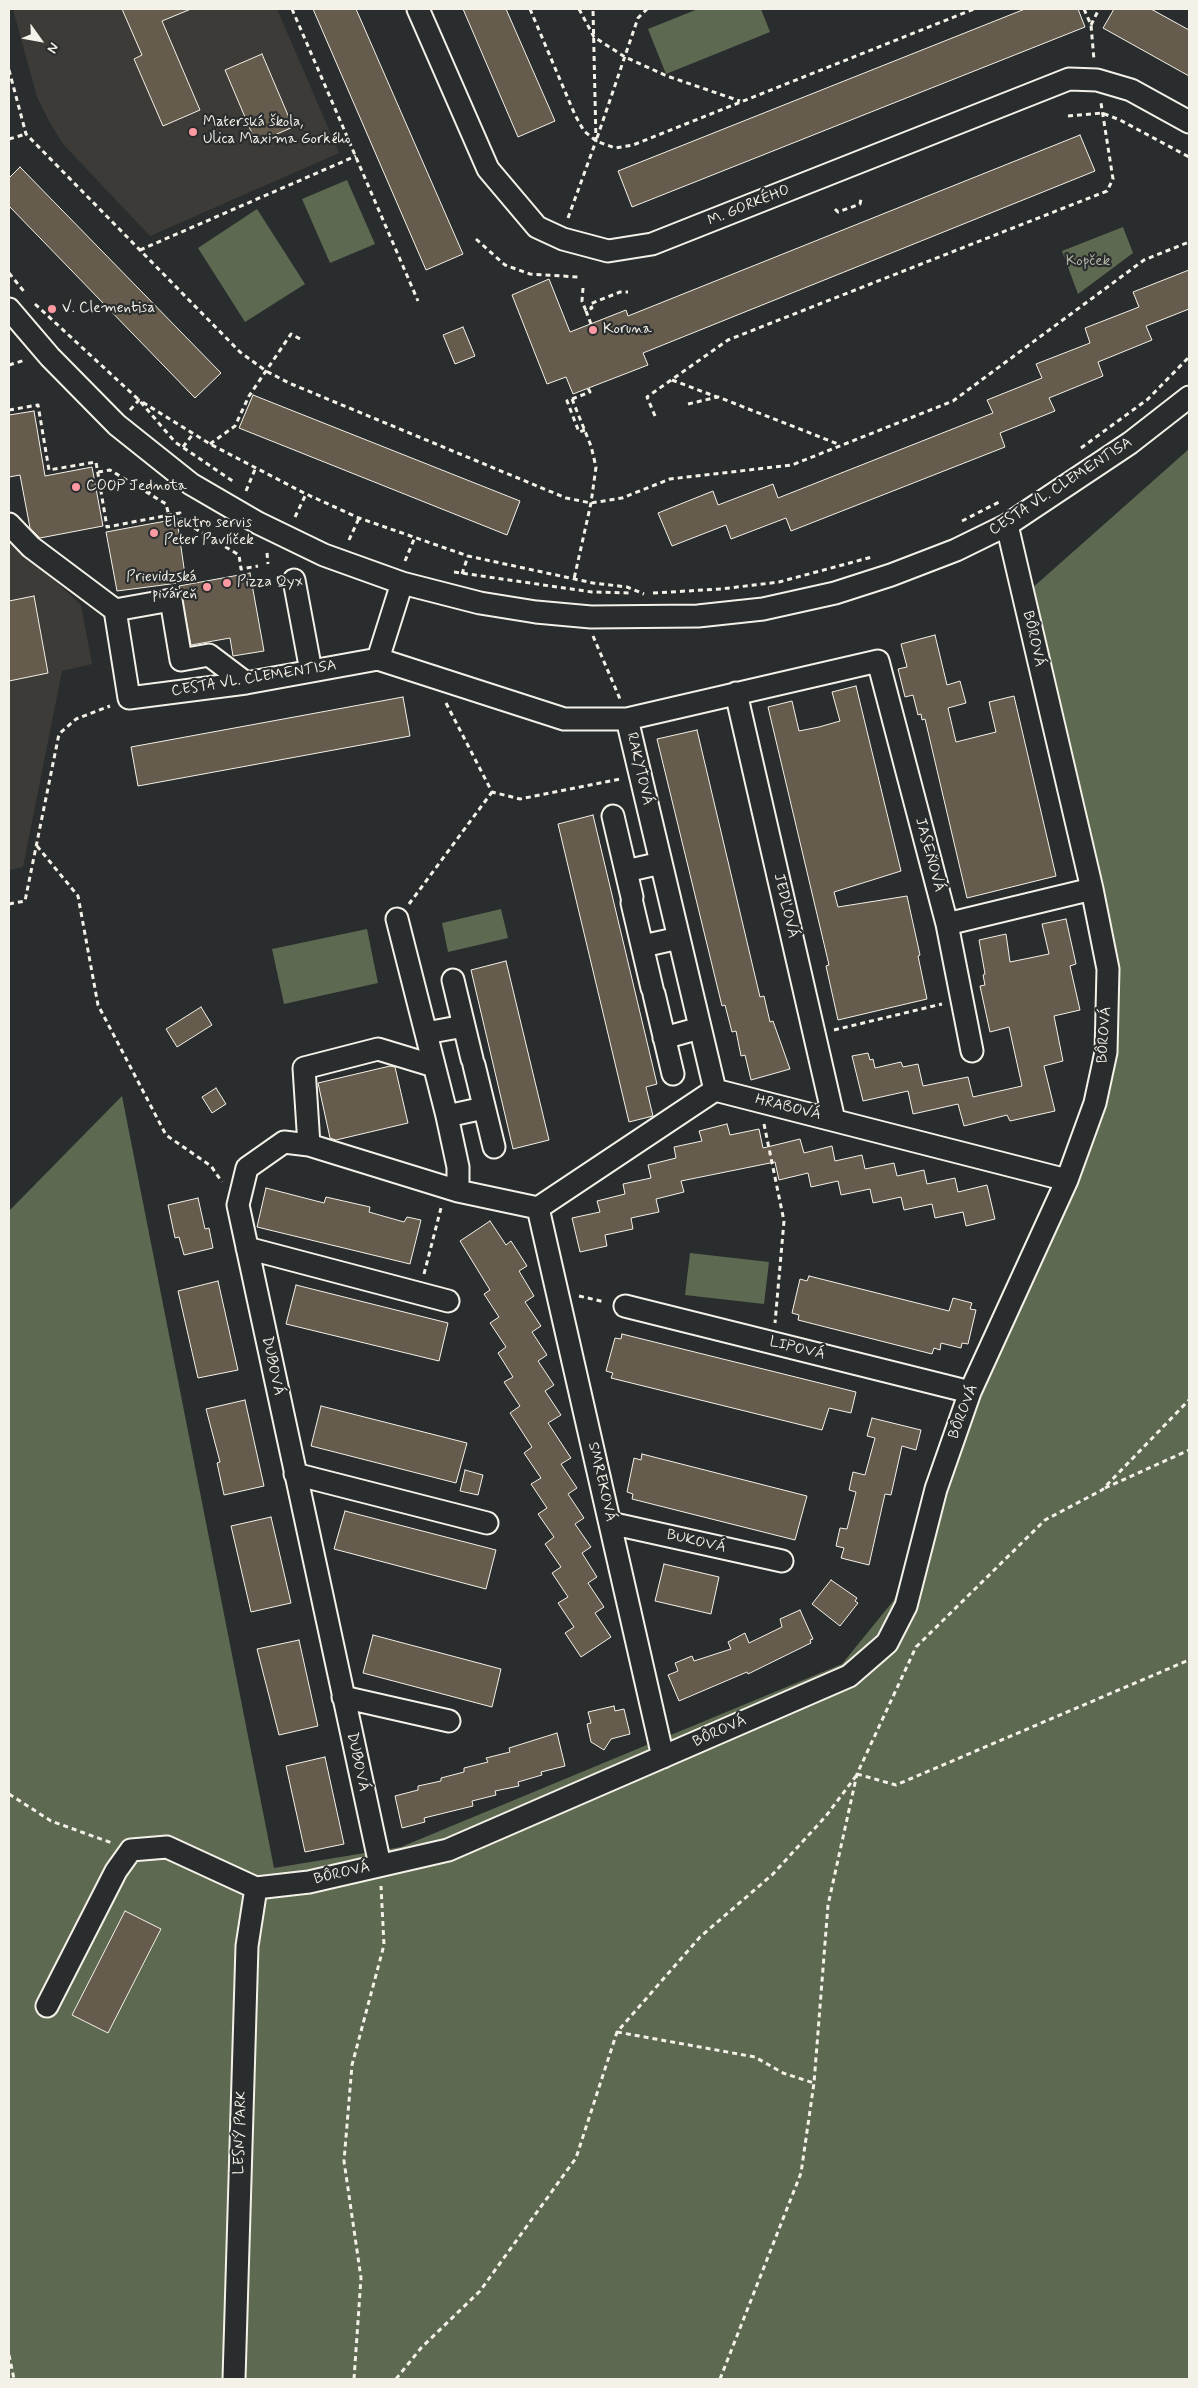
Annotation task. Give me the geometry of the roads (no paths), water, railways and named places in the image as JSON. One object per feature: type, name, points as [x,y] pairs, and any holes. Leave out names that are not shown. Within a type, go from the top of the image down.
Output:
[{"type":"street","name":"M. GORKÉHO","points":[[418,9],[488,170],[537,227],[563,239],[608,250],[652,244],[1069,79],[1097,80],[1131,90],[1189,122]]},
{"type":"street","name":"CESTA VL. CLEMENTISA","points":[[9,310],[50,357],[117,425],[190,484],[258,524],[324,555],[402,583],[480,603],[536,612],[591,617],[698,616],[763,609],[835,593],[956,550],[1007,525],[1122,449],[1189,397]]},
{"type":"street","points":[[9,524],[31,546],[115,610],[171,600],[181,660],[209,655],[246,683]]},
{"type":"street","name":"BÔROVÁ","points":[[256,1888],[309,1882],[448,1850],[849,1676],[887,1643],[906,1606],[936,1489],[970,1392],[1067,1180],[1095,1104],[1106,1052],[1108,969],[1092,890],[1007,525]]},
{"type":"street","points":[[294,580],[311,671]]},
{"type":"street","points":[[378,658],[402,583]]},
{"type":"street","name":"CESTA VL. CLEMENTISA","points":[[115,610],[129,698],[246,683],[378,658]]},
{"type":"street","name":"RAKYTOVÁ","points":[[378,658],[564,719],[625,713],[715,1090]]},
{"type":"street","name":"JASEŇOVÁ","points":[[736,693],[878,661],[947,924],[972,1051]]},
{"type":"street","points":[[625,713],[736,693]]},
{"type":"street","name":"JEDĽOVÁ","points":[[736,693],[834,1120]]},
{"type":"street","points":[[612,816],[673,1074]]},
{"type":"street","points":[[626,871],[661,863]]},
{"type":"street","points":[[947,924],[1092,890]]},
{"type":"street","points":[[397,919],[458,1167],[452,1189]]},
{"type":"street","points":[[643,946],[679,938]]},
{"type":"street","points":[[452,980],[494,1147]]},
{"type":"street","points":[[426,1033],[464,1026]]},
{"type":"street","points":[[664,1038],[700,1028]]},
{"type":"street","points":[[309,1145],[304,1068],[378,1049],[434,1066]]},
{"type":"street","points":[[538,1208],[715,1090]]},
{"type":"street","name":"HRABOVÁ","points":[[715,1090],[1067,1180]]},
{"type":"street","points":[[446,1116],[484,1108]]},
{"type":"street","name":"DUBOVÁ","points":[[380,1865],[238,1205],[247,1168],[284,1142],[309,1145],[452,1189],[538,1208]]},
{"type":"street","name":"SMREKOVÁ","points":[[538,1208],[663,1757]]},
{"type":"street","points":[[246,1248],[448,1301]]},
{"type":"street","name":"LIPOVÁ","points":[[625,1306],[970,1392]]},
{"type":"street","points":[[295,1474],[486,1522]]},
{"type":"street","name":"BUKOVÁ","points":[[610,1523],[782,1561]]},
{"type":"street","points":[[343,1696],[449,1721]]},
{"type":"street","points":[[47,2006],[116,1871],[131,1850],[167,1847],[256,1888]]},
{"type":"street","name":"LESNÝ PARK","points":[[234,2379],[247,1946],[256,1888]]},
{"type":"place","name":"Materská škola, Ulica Maxima Gorkého","points":[[193,132]]},
{"type":"place","name":"V. Clementisa","points":[[52,309]]},
{"type":"place","name":"Koruna","points":[[593,330]]},
{"type":"place","name":"COOP Jednota","points":[[76,487]]},
{"type":"place","name":"Elektro servis Peter Pavlíček","points":[[154,533]]},
{"type":"place","name":"Pizza Qyx","points":[[227,583]]},
{"type":"place","name":"Prievidzská piváreň","points":[[207,587]]},
{"type":"park label","name":"Kopček","points":[[1088,262]]}]
